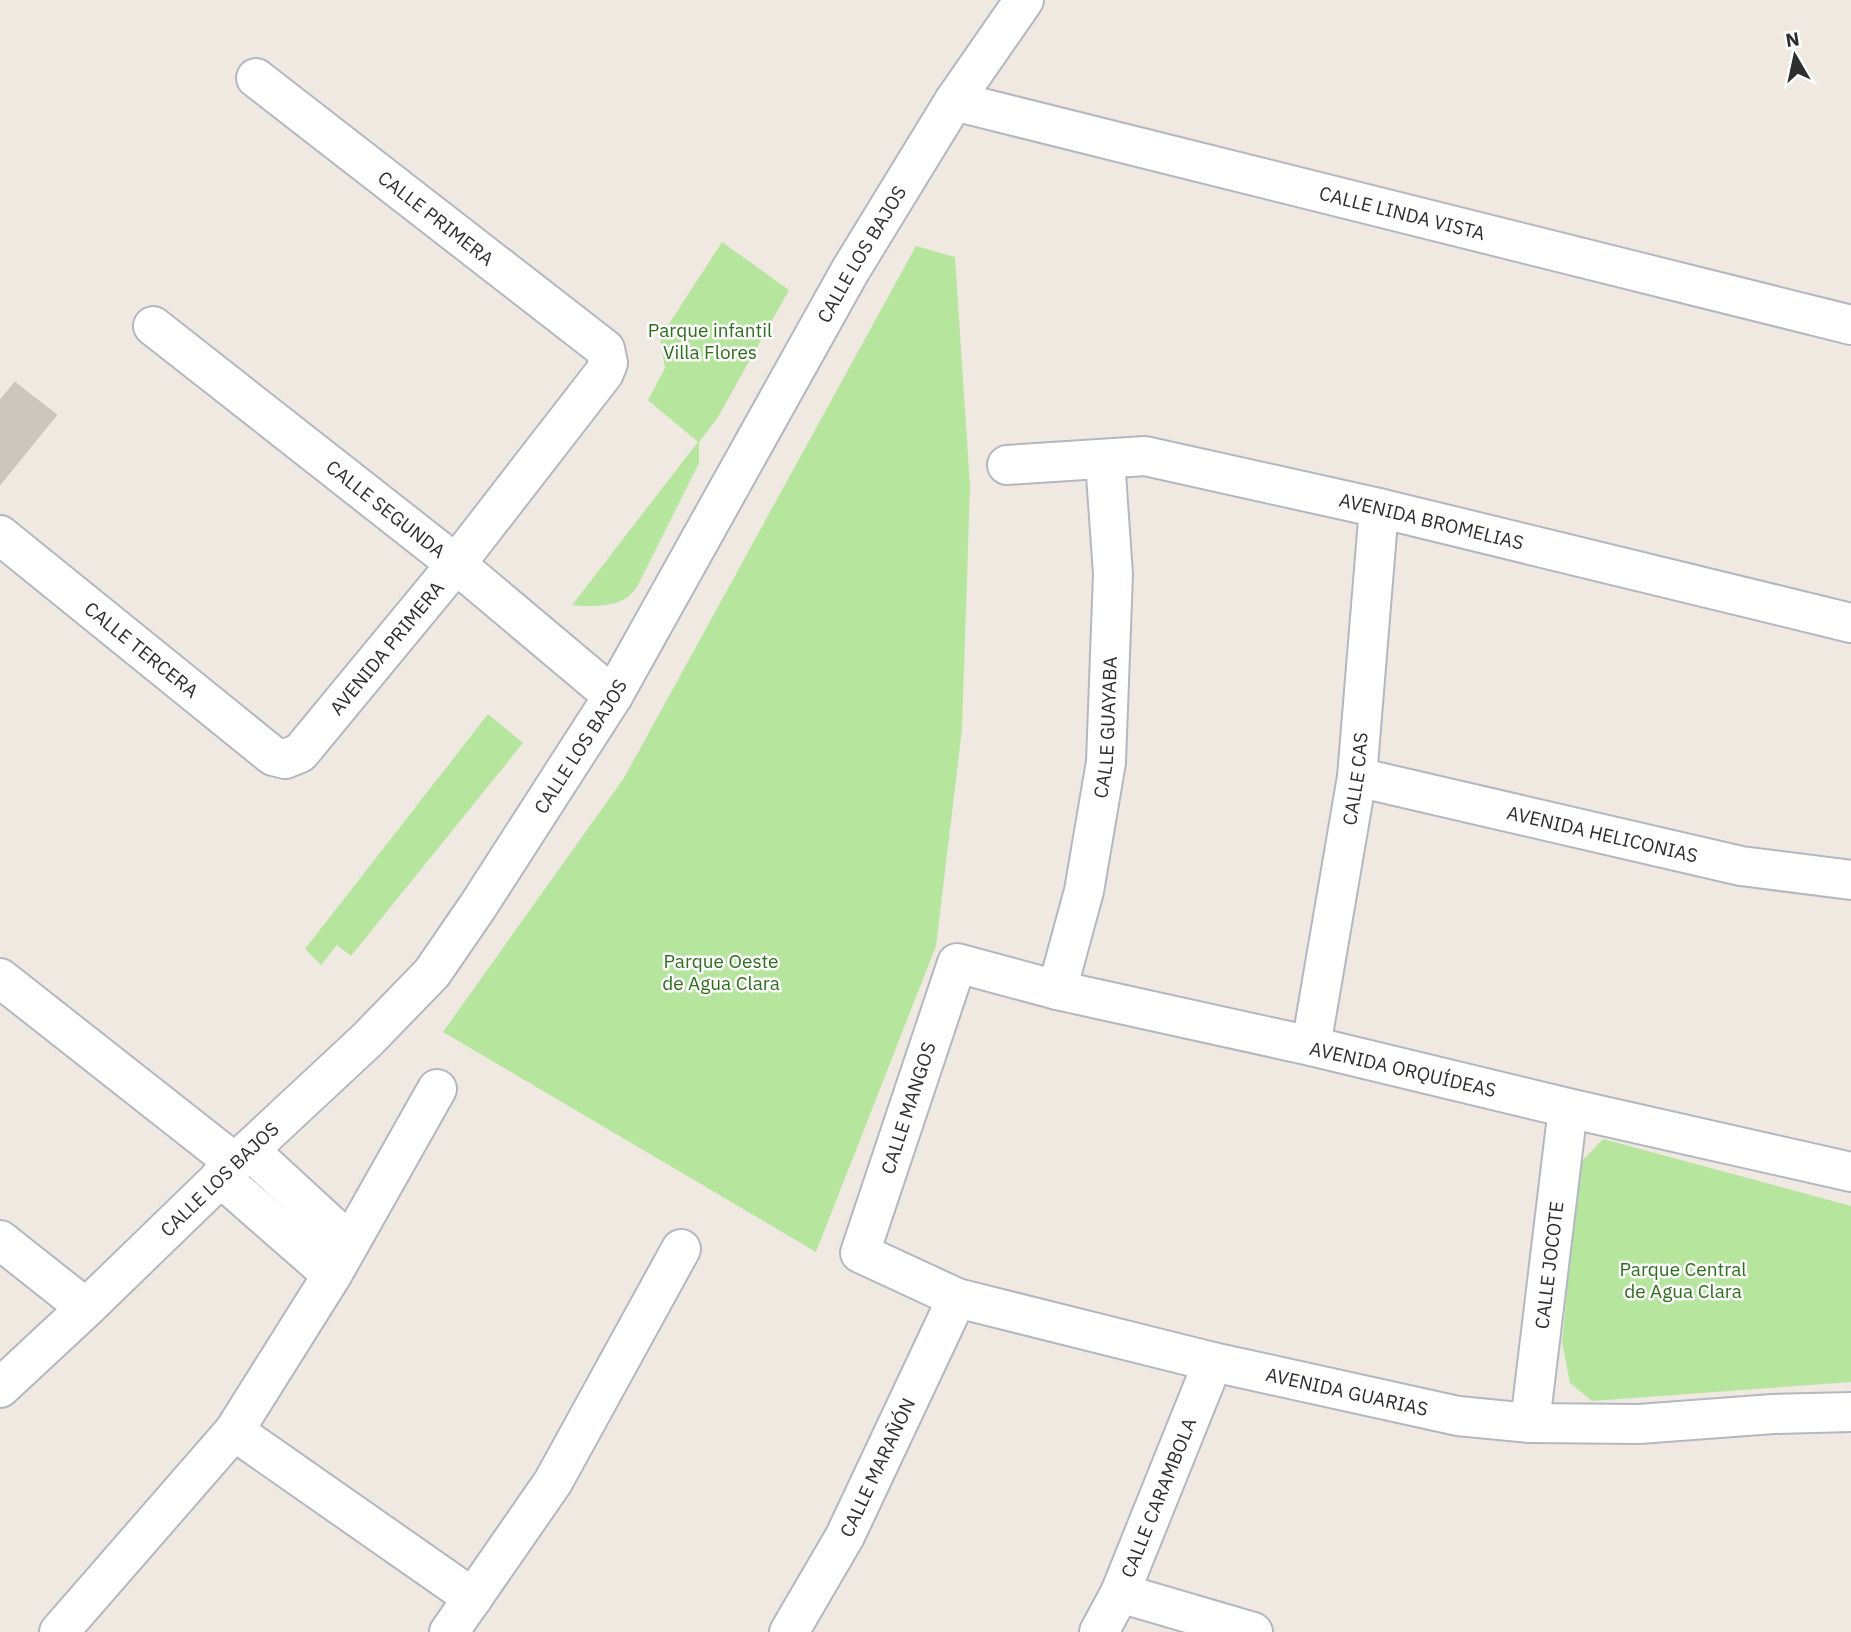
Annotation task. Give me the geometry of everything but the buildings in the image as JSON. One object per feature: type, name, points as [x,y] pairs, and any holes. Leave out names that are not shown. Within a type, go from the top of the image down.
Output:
[{"type":"street","name":"CALLE LOS BAJOS","points":[[0,1388],[368,1040],[432,972],[478,906],[613,696],[850,271],[954,101],[1024,0]]},
{"type":"street","name":"CALLE PRIMERA","points":[[256,78],[605,349],[608,363]]},
{"type":"street","name":"CALLE LINDA VISTA","points":[[954,101],[1851,325]]},
{"type":"street","name":"CALLE SEGUNDA","points":[[153,326],[456,564],[613,696]]},
{"type":"street","name":"AVENIDA PRIMERA","points":[[285,759],[300,753],[456,564],[604,373],[608,363]]},
{"type":"street","name":"AVENIDA BROMELIAS","points":[[1007,465],[1145,456],[1379,508],[1851,623]]},
{"type":"street","name":"CALLE GUAYABA","points":[[1056,990],[1084,891],[1106,762],[1113,574],[1105,460]]},
{"type":"street","name":"CALLE CAS","points":[[1311,1046],[1357,777],[1379,508]]},
{"type":"street","name":"CALLE TERCERA","points":[[0,535],[273,756],[285,759]]},
{"type":"street","name":"AVENIDA HELICONIAS","points":[[1357,777],[1741,866],[1851,880]]},
{"type":"street","name":"AVENIDA ORQUÍDEAS","points":[[957,963],[1056,990],[1311,1046],[1851,1172]]},
{"type":"street","name":"CALLE MANGOS","points":[[860,1253],[957,963]]},
{"type":"street","points":[[0,978],[235,1163],[341,1259]]},
{"type":"street","points":[[59,1632],[234,1431],[341,1259],[437,1090]]},
{"type":"street","name":"CALLE JOCOTE","points":[[1530,1423],[1568,1108]]},
{"type":"street","points":[[0,1240],[86,1308]]},
{"type":"street","points":[[449,1632],[552,1482],[681,1250]]},
{"type":"street","name":"AVENIDA GUARIAS","points":[[860,1253],[957,1298],[1213,1362],[1458,1416],[1530,1423],[1639,1424],[1773,1414],[1851,1412]]},
{"type":"street","name":"CALLE MARAÑÓN","points":[[789,1632],[845,1536],[957,1298]]},
{"type":"street","name":"CALLE CARAMBOLA","points":[[1099,1632],[1120,1593],[1213,1362]]},
{"type":"street","points":[[234,1431],[473,1598]]},
{"type":"street","points":[[1120,1593],[1253,1632]]},
{"type":"green space","name":"Parque infantil Villa Flores","points":[[722,242],[789,290],[718,417],[699,442],[699,463],[636,589],[616,603],[572,605],[698,442],[648,400],[665,368],[660,338]]},
{"type":"green space","name":"Parque Oeste de Agua Clara","points":[[916,246],[955,257],[970,487],[962,729],[936,946],[816,1252],[443,1032],[624,778]]},
{"type":"green space","points":[[488,714],[523,743],[351,956],[337,945],[321,965],[305,949]]},
{"type":"green space","name":"Parque Central de Agua Clara","points":[[1603,1139],[1851,1206],[1851,1382],[1592,1401],[1570,1383],[1562,1342],[1579,1164]]}]
